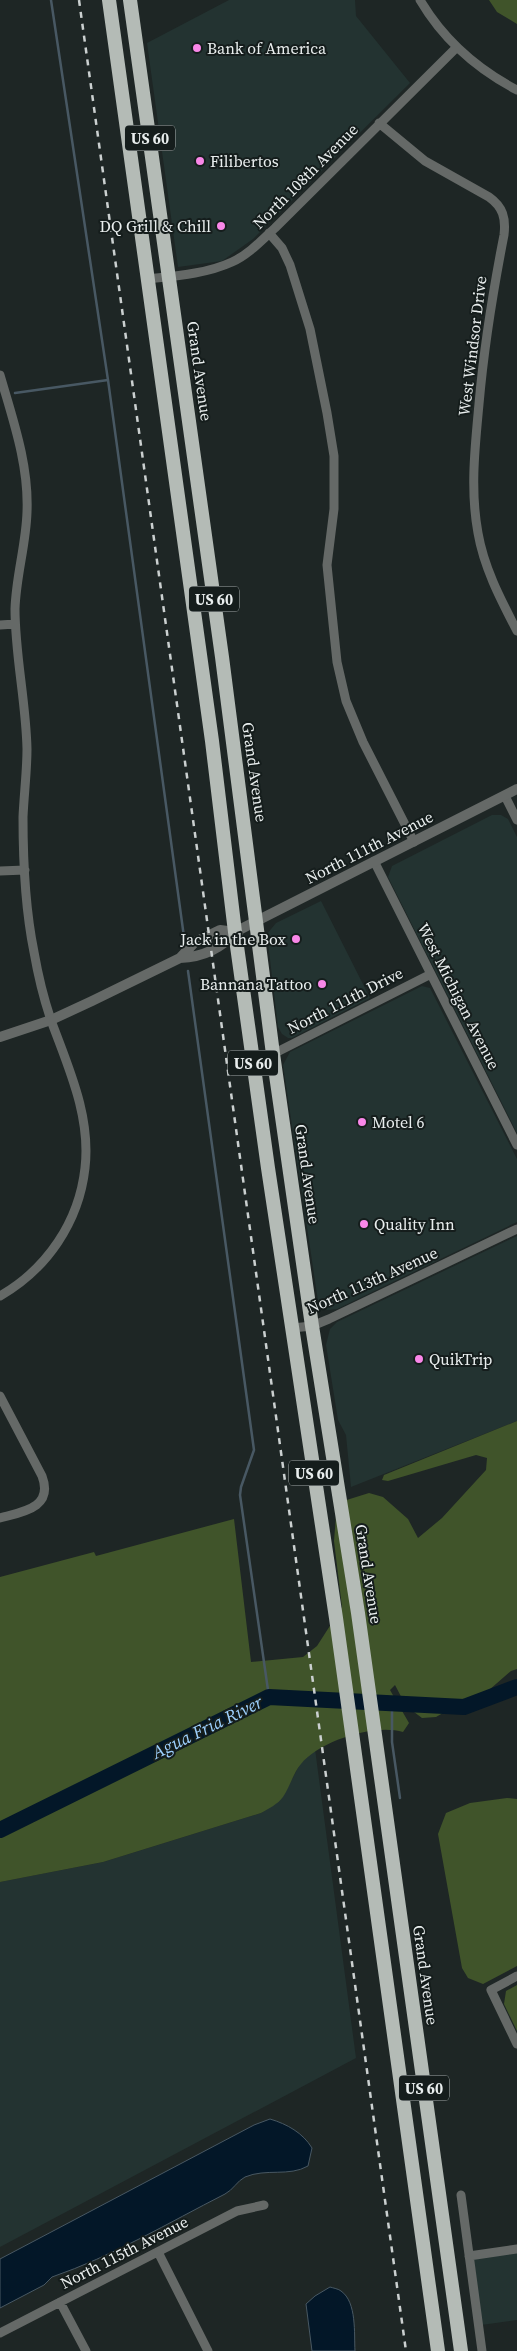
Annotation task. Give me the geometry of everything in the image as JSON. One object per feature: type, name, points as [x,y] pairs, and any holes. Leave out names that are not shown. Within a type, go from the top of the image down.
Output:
[{"type":"highway","name":"US 60","points":[[109,0],[212,741],[235,932],[366,1826],[438,2351]]},
{"type":"highway","name":"Grand Avenue","points":[[130,0],[169,276],[273,1054],[312,1326],[358,1613],[461,2351]]},
{"type":"street","points":[[420,0],[430,16],[474,63],[517,90]]},
{"type":"street","name":"North 108th Avenue","points":[[147,279],[192,273],[232,262],[269,233],[457,47]]},
{"type":"street","name":"West Windsor Drive","points":[[380,123],[425,161],[489,197],[498,203],[504,212],[506,223],[484,353],[473,464],[473,486],[478,534],[485,558],[495,586],[517,632]]},
{"type":"street","points":[[269,233],[288,258],[307,319],[329,420],[334,456],[334,510],[327,565],[337,662],[346,701],[363,742],[414,842]]},
{"type":"street","points":[[0,375],[18,436],[26,497],[26,527],[15,592],[15,624],[22,673],[27,749],[24,816],[25,870],[33,951],[51,1020],[69,1067],[84,1121],[86,1145],[85,1168],[78,1200],[67,1229],[58,1244],[30,1275],[0,1296]]},
{"type":"street","points":[[0,625],[15,624]]},
{"type":"street","name":"North 111th Avenue","points":[[180,958],[198,957],[225,944],[235,932],[517,789]]},
{"type":"street","points":[[505,796],[517,820]]},
{"type":"street","name":"West Michigan Avenue","points":[[374,861],[517,1145]]},
{"type":"street","points":[[0,871],[25,870]]},
{"type":"street","name":"North 111th Avenue","points":[[0,1037],[51,1020],[180,958],[195,942],[220,930],[235,932]]},
{"type":"street","name":"North 111th Drive","points":[[273,1054],[431,974]]},
{"type":"street","name":"North 113th Avenue","points":[[292,1328],[312,1326],[517,1229]]},
{"type":"street","points":[[0,1396],[42,1476],[44,1486],[42,1498],[37,1506],[27,1511],[0,1518]]},
{"type":"street","points":[[517,1976],[491,1990],[517,2044]]},
{"type":"street","points":[[461,2195],[482,2351]]},
{"type":"street","name":"North 115th Avenue","points":[[0,2333],[237,2211],[264,2205]]},
{"type":"street","points":[[469,2256],[517,2249]]},
{"type":"street","points":[[158,2252],[208,2351]]},
{"type":"street","points":[[60,2302],[86,2351]]},
{"type":"shaded area","points":[[229,0],[355,0],[356,16],[410,83],[253,239],[222,261],[178,267],[147,43]]},
{"type":"shaded area","points":[[492,815],[501,815],[508,819],[517,837],[517,1133],[388,877],[392,866]]},
{"type":"shaded area","points":[[321,901],[370,998],[292,1038],[288,1038],[282,1034],[278,1027],[267,934],[276,923]]},
{"type":"shaded area","points":[[422,986],[430,988],[517,1159],[517,1222],[337,1309],[327,1310],[318,1301],[283,1065],[290,1052]]},
{"type":"shaded area","points":[[517,1236],[517,1421],[351,1487],[346,1435],[338,1420],[326,1345],[330,1329],[337,1322]]},
{"type":"shaded area","points":[[315,1749],[356,2058],[0,2247],[0,1882],[103,1862],[261,1813],[282,1798],[300,1764]]},
{"type":"shaded area","points":[[517,2253],[517,2320],[481,2325],[473,2258]]},
{"type":"green space","points":[[489,0],[517,0],[517,24],[497,12]]},
{"type":"green space","points":[[517,1421],[517,1669],[511,1671],[481,1697],[455,1706],[436,1717],[422,1718],[406,1706],[395,1685],[390,1690],[409,1723],[403,1732],[378,1730],[363,1732],[334,1741],[321,1748],[301,1764],[281,1800],[261,1813],[103,1862],[0,1882],[0,1577],[94,1552],[96,1556],[234,1519],[251,1662],[303,1657],[317,1646],[342,1607],[334,1541],[337,1503],[369,1493],[383,1497],[408,1519],[418,1538],[442,1518],[486,1470],[487,1458],[476,1455],[388,1481],[382,1480],[384,1475]]},
{"type":"green space","points":[[507,1798],[517,1799],[517,1966],[483,1984],[468,1978],[462,1968],[438,1834],[446,1813],[470,1803]]},
{"type":"green space","points":[[517,1985],[517,2031],[504,2004],[506,1991]]},
{"type":"water","points":[[270,2119],[294,2130],[304,2138],[312,2148],[308,2166],[293,2171],[253,2174],[245,2177],[225,2194],[119,2249],[52,2277],[44,2285],[0,2308],[0,2259],[254,2125]]},
{"type":"water","points":[[330,2287],[341,2291],[350,2303],[354,2319],[355,2351],[312,2351],[306,2304]]},
{"type":"waterway","points":[[51,0],[108,380],[184,937]]},
{"type":"waterway","points":[[15,393],[108,380]]},
{"type":"waterway","points":[[188,971],[254,1450],[240,1495],[269,1697]]},
{"type":"waterway","name":"Agua Fria River","points":[[0,1830],[269,1697],[464,1707],[517,1687]]},
{"type":"waterway","points":[[392,1703],[392,1742],[400,1798]]},
{"type":"railway","points":[[79,0],[406,2351]]},
{"type":"place","name":"Bank of America","points":[[197,48]]},
{"type":"place","name":"Filibertos","points":[[200,161]]},
{"type":"place","name":"DQ Grill & Chill","points":[[221,226]]},
{"type":"place","name":"Jack in the Box","points":[[296,939]]},
{"type":"place","name":"Bannana Tattoo","points":[[322,984]]},
{"type":"place","name":"Motel 6","points":[[362,1122]]},
{"type":"place","name":"Quality Inn","points":[[364,1224]]},
{"type":"place","name":"QuikTrip","points":[[419,1359]]}]
